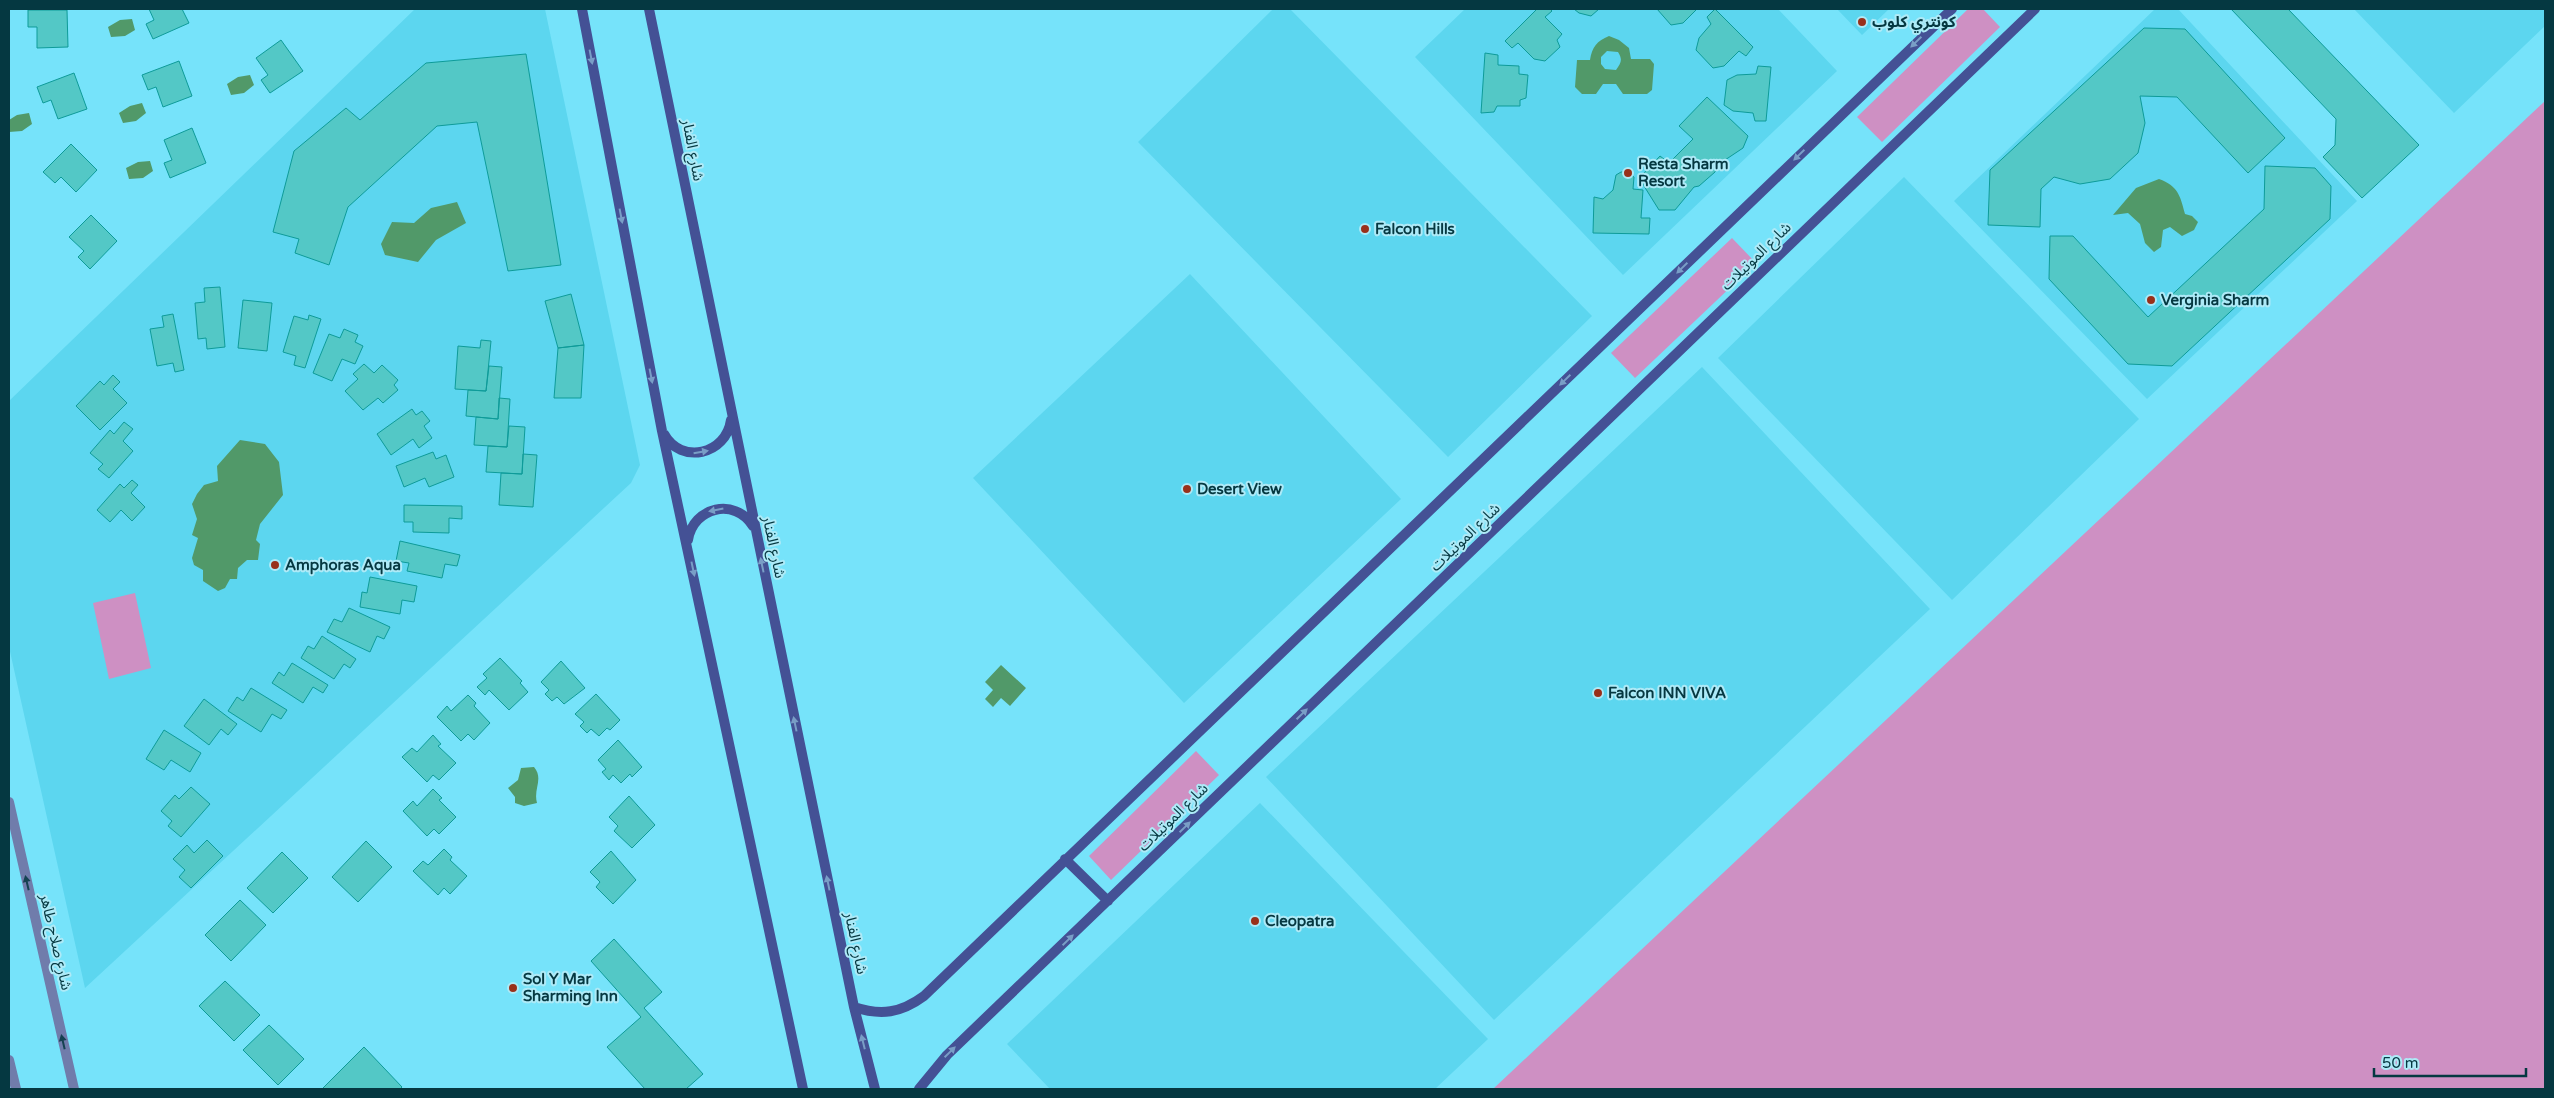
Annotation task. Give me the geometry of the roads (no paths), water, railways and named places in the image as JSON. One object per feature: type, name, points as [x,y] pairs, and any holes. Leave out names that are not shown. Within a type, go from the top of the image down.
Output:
[{"type":"street","points":[[582,9],[662,431],[803,1089]]},
{"type":"street","name":"شارع الفنار","points":[[649,9],[854,1008],[875,1089]]},
{"type":"street","points":[[854,1008],[871,1013],[886,1013],[912,1004],[924,996],[1952,9]]},
{"type":"street","name":"شارع الموتيلات","points":[[919,1089],[947,1055],[2035,9]]},
{"type":"street","points":[[662,431],[667,440],[682,451],[702,453],[720,444],[726,437],[732,418]]},
{"type":"street","points":[[687,543],[689,534],[699,518],[715,509],[734,510],[750,521],[755,529]]},
{"type":"street","name":"شارع صلاح طاهر","points":[[9,802],[74,1089]]},
{"type":"street","points":[[1065,860],[1108,901]]},
{"type":"street","points":[[9,1060],[16,1089]]},
{"type":"place","name":"كونتري كلوب","points":[[1862,22]]},
{"type":"place","name":"Resta Sharm Resort","points":[[1628,173]]},
{"type":"place","name":"Falcon Hills","points":[[1365,229]]},
{"type":"place","name":"Verginia Sharm","points":[[2151,300]]},
{"type":"place","name":"Desert View","points":[[1187,489]]},
{"type":"place","name":"Amphoras Aqua","points":[[275,565]]},
{"type":"place","name":"Falcon INN VIVA","points":[[1598,693]]},
{"type":"place","name":"Cleopatra","points":[[1255,921]]},
{"type":"place","name":"Sol Y Mar Sharming Inn","points":[[513,988]]}]
